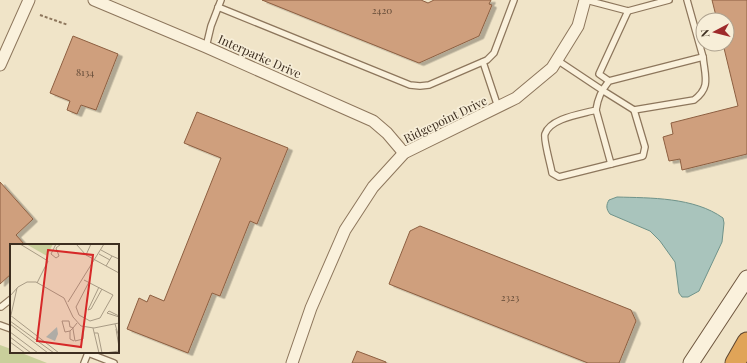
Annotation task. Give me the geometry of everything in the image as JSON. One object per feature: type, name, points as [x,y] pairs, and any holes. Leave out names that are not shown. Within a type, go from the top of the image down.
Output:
[{"type":"highway","points":[[735,363],[747,342]]},
{"type":"main road","points":[[691,363],[747,278]]},
{"type":"street","points":[[2,58],[29,0]]},
{"type":"street","name":"Interparke Drive","points":[[94,0],[206,47],[373,121],[387,133],[404,153]]},
{"type":"street","name":"Ridgepoint Drive","points":[[292,363],[311,308],[345,230],[373,187],[404,153],[516,98],[552,68],[578,26],[586,0]]},
{"type":"lane","points":[[206,47],[211,26],[221,0]]},
{"type":"lane","points":[[218,7],[410,85],[420,86],[429,85],[487,60],[494,53],[514,0]]},
{"type":"lane","points":[[586,0],[628,11],[670,0]]},
{"type":"lane","points":[[634,110],[694,100],[701,95],[706,84],[703,58],[687,0]]},
{"type":"lane","points":[[608,81],[599,74],[628,11]]},
{"type":"lane","points":[[611,164],[596,110],[598,99],[608,81],[703,58]]},
{"type":"lane","points":[[557,60],[634,110],[645,147],[643,156],[559,177],[552,173],[544,135],[549,126],[557,121],[596,110]]},
{"type":"lane","points":[[483,62],[498,107]]},
{"type":"lane","points":[[0,307],[10,300]]},
{"type":"lane","points":[[0,325],[10,329]]},
{"type":"lane","points":[[84,363],[88,353],[114,363]]},
{"type":"path","points":[[40,15],[68,26]]},
{"type":"green space","points":[[0,345],[10,349],[10,353],[22,353],[47,363],[0,363]]},
{"type":"water","points":[[617,197],[685,202],[711,211],[723,218],[724,223],[722,242],[699,291],[688,297],[682,297],[679,293],[675,262],[660,241],[650,231],[610,214],[607,204],[609,200]]},
{"type":"building","points":[[262,0],[421,0],[428,3],[434,0],[491,0],[489,4],[492,5],[479,36],[419,63]]},
{"type":"building","points":[[712,0],[747,0],[747,154],[682,170],[680,159],[669,161],[663,137],[673,134],[671,123],[738,106],[725,52],[735,52],[735,12],[715,12]]},
{"type":"building","points":[[73,36],[118,54],[96,110],[81,105],[77,114],[67,110],[70,101],[50,93]]},
{"type":"building","points":[[197,112],[288,148],[257,224],[250,221],[220,296],[212,293],[188,353],[127,329],[139,298],[147,302],[150,295],[164,301],[221,158],[184,143]]},
{"type":"building","points":[[0,182],[33,219],[16,235],[24,244],[10,244],[10,275],[0,284]]},
{"type":"building","points":[[420,226],[631,310],[636,321],[619,363],[588,363],[389,284],[410,231]]},
{"type":"building","points":[[357,351],[386,362],[386,363],[352,363]]}]
